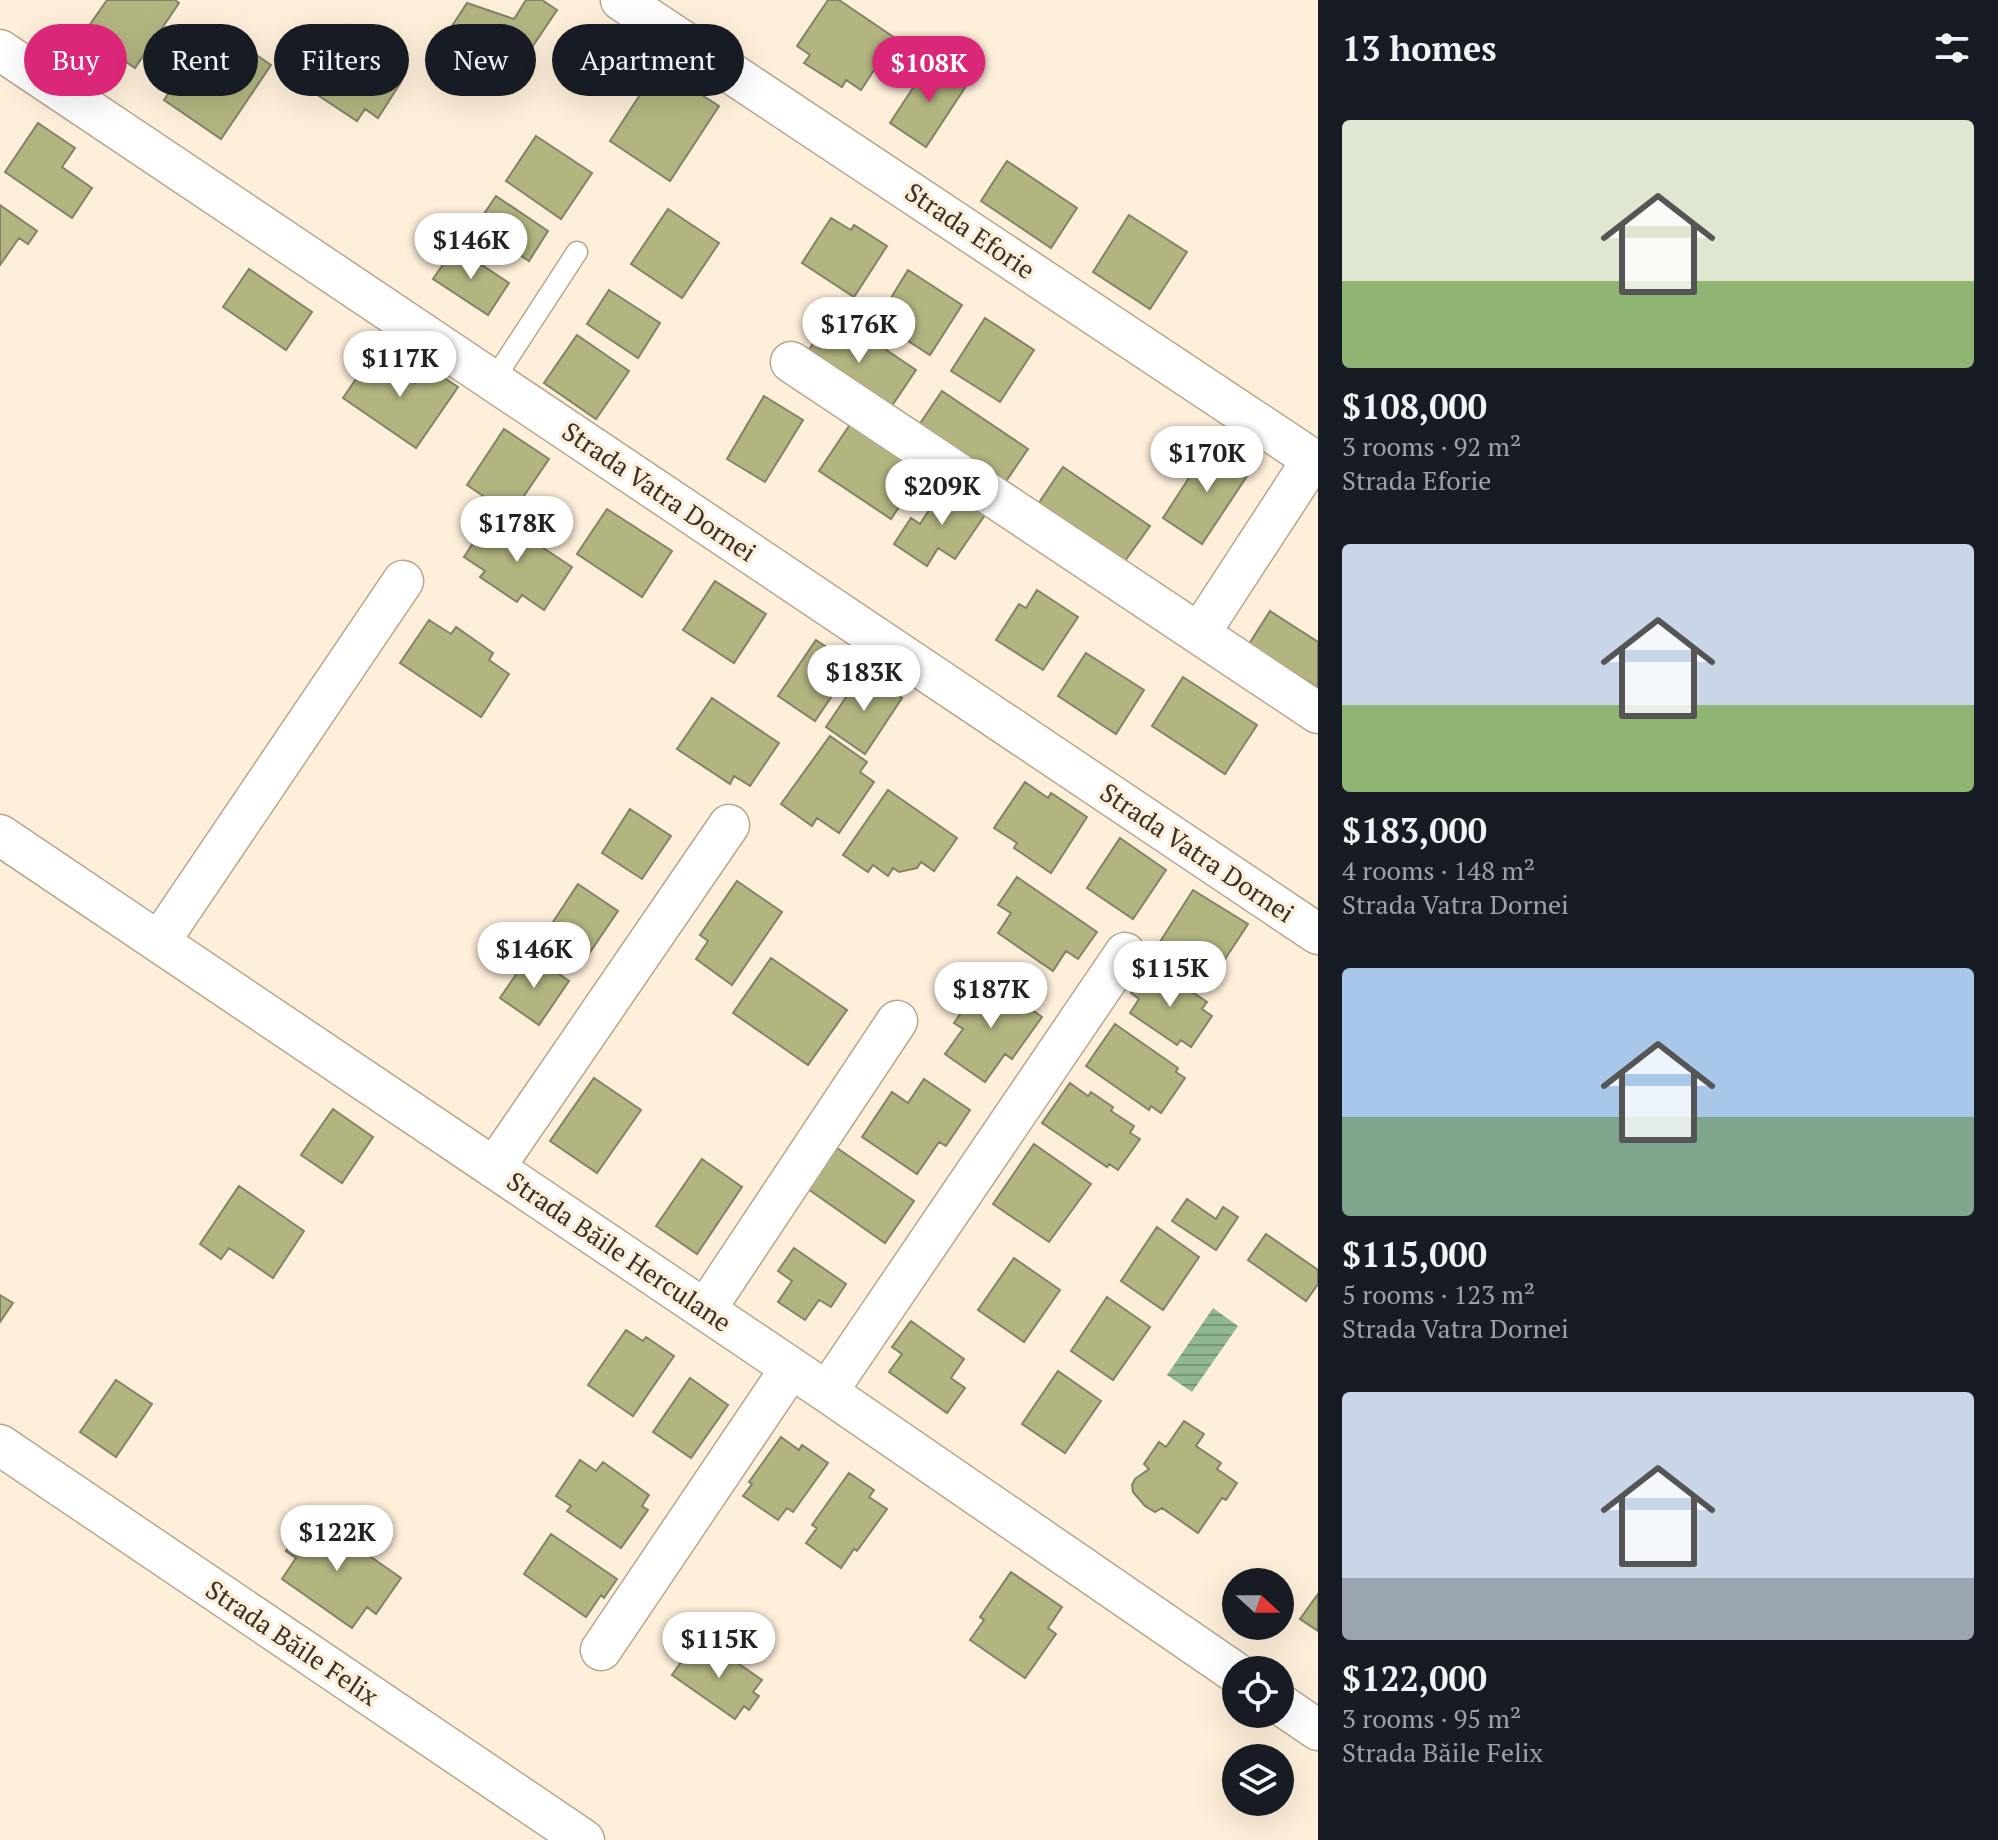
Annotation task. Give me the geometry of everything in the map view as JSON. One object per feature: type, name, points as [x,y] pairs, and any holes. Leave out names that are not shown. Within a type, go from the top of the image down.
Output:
[{"type":"street","name":"Strada Eforie","points":[[621,0],[1315,461]]},
{"type":"street","name":"Strada Vatra Dornei","points":[[0,50],[1318,934]]},
{"type":"street","points":[[791,362],[1318,713]]},
{"type":"street","points":[[1199,634],[1315,461]]},
{"type":"street","points":[[159,942],[403,581]]},
{"type":"street","points":[[494,1168],[729,825]]},
{"type":"street","name":"Strada Băile Herculane","points":[[0,835],[827,1392],[1222,1663]]},
{"type":"street","points":[[827,1392],[1125,953]]},
{"type":"street","points":[[705,1310],[897,1021]]},
{"type":"street","points":[[601,1650],[791,1368]]},
{"type":"street","name":"Strada Băile Felix","points":[[0,1445],[584,1840]]},
{"type":"street","points":[[1294,1714],[1318,1730]]},
{"type":"lane","points":[[493,381],[577,252]]},
{"type":"shaded area","points":[[1213,1308],[1238,1326],[1192,1392],[1167,1375]]},
{"type":"building","points":[[107,0],[175,0],[179,3],[165,24],[143,24],[143,56],[135,68],[127,63],[127,24],[90,24]]},
{"type":"building","points":[[526,0],[542,0],[557,10],[536,41],[536,24],[453,24],[467,3],[514,19]]},
{"type":"building","points":[[828,0],[839,0],[895,38],[861,90],[846,80],[842,87],[804,63],[810,55],[797,46]]},
{"type":"building","points":[[258,56],[271,65],[258,84]]},
{"type":"building","points":[[941,65],[968,83],[926,147],[890,123],[926,68],[935,75]]},
{"type":"building","points":[[167,96],[250,96],[221,139],[164,100]]},
{"type":"building","points":[[319,96],[392,96],[378,118],[365,109],[357,121]]},
{"type":"building","points":[[639,96],[703,96],[719,106],[670,181],[610,141]]},
{"type":"building","points":[[38,123],[75,148],[62,167],[92,188],[72,218],[5,172]]},
{"type":"building","points":[[536,136],[592,173],[561,219],[506,181]]},
{"type":"building","points":[[1007,161],[1077,208],[1051,248],[981,201]]},
{"type":"building","points":[[496,196],[548,231],[529,261],[476,226]]},
{"type":"building","points":[[0,205],[37,231],[28,244],[19,238],[0,265]]},
{"type":"building","points":[[668,209],[719,243],[682,298],[631,264]]},
{"type":"building","points":[[1129,215],[1187,252],[1150,309],[1093,272]]},
{"type":"building","points":[[831,218],[851,230],[854,225],[887,246],[854,297],[802,263]]},
{"type":"building","points":[[455,247],[509,283],[488,315],[433,279]]},
{"type":"building","points":[[249,269],[312,312],[286,350],[223,307]]},
{"type":"building","points":[[908,270],[962,305],[930,355],[877,321]]},
{"type":"building","points":[[609,290],[660,323],[638,358],[587,324]]},
{"type":"building","points":[[833,314],[916,370],[885,416],[802,360]]},
{"type":"building","points":[[985,318],[1034,350],[1000,402],[951,371]]},
{"type":"building","points":[[577,335],[629,371],[596,419],[544,383]]},
{"type":"building","points":[[373,354],[415,383],[426,366],[458,387],[416,448],[343,398]]},
{"type":"building","points":[[942,391],[1028,449],[1002,487],[917,428]]},
{"type":"building","points":[[764,396],[803,420],[765,482],[727,459]]},
{"type":"building","points":[[853,420],[925,468],[891,519],[819,471]]},
{"type":"building","points":[[504,429],[549,459],[511,515],[467,485]]},
{"type":"building","points":[[1211,444],[1251,470],[1202,544],[1163,518]]},
{"type":"building","points":[[1063,467],[1150,526],[1120,568],[1034,510]]},
{"type":"building","points":[[946,484],[987,512],[955,559],[938,548],[927,566],[894,544],[911,518],[920,524]]},
{"type":"building","points":[[607,509],[672,551],[642,597],[577,554]]},
{"type":"building","points":[[492,514],[572,567],[544,610],[522,595],[517,602],[480,577],[485,571],[464,557]]},
{"type":"building","points":[[715,581],[766,614],[734,663],[683,630]]},
{"type":"building","points":[[1037,590],[1078,617],[1043,670],[996,640],[1019,604],[1026,608]]},
{"type":"building","points":[[1270,611],[1318,642],[1318,688],[1249,644]]},
{"type":"building","points":[[429,620],[451,634],[456,627],[493,653],[489,660],[509,674],[481,717],[400,663]]},
{"type":"building","points":[[816,640],[853,665],[815,721],[778,696]]},
{"type":"building","points":[[1086,653],[1144,690],[1116,734],[1058,696]]},
{"type":"building","points":[[863,672],[902,698],[865,754],[826,727]]},
{"type":"building","points":[[1183,677],[1257,725],[1225,774],[1152,726]]},
{"type":"building","points":[[712,698],[779,743],[750,786],[734,776],[730,784],[677,749]]},
{"type":"building","points":[[830,736],[867,762],[860,772],[874,782],[839,833],[817,818],[812,826],[781,804]]},
{"type":"building","points":[[1025,782],[1048,798],[1051,793],[1087,817],[1051,873],[1014,848],[1017,843],[994,828]]},
{"type":"building","points":[[888,790],[957,838],[934,871],[921,862],[917,868],[899,872],[893,868],[888,876],[873,865],[868,872],[843,855]]},
{"type":"building","points":[[630,809],[671,836],[642,879],[602,853]]},
{"type":"building","points":[[1120,838],[1166,870],[1133,919],[1087,888]]},
{"type":"building","points":[[1017,877],[1097,932],[1078,959],[1066,951],[1053,971],[998,933],[1011,913],[998,905]]},
{"type":"building","points":[[737,881],[782,912],[732,985],[696,959],[708,941],[700,935]]},
{"type":"building","points":[[578,884],[618,911],[588,955],[549,928]]},
{"type":"building","points":[[1193,890],[1248,924],[1212,979],[1158,945]]},
{"type":"building","points":[[530,954],[569,981],[539,1025],[500,998]]},
{"type":"building","points":[[771,958],[847,1010],[808,1065],[733,1013]]},
{"type":"building","points":[[1158,969],[1207,1002],[1202,1009],[1212,1016],[1191,1047],[1181,1040],[1177,1045],[1130,1013],[1139,999],[1131,993],[1143,976],[1150,981]]},
{"type":"building","points":[[986,977],[1042,1017],[1012,1059],[1005,1054],[985,1082],[945,1054],[963,1029],[954,1023]]},
{"type":"building","points":[[1115,1024],[1178,1068],[1176,1072],[1185,1078],[1161,1113],[1151,1106],[1149,1110],[1086,1066]]},
{"type":"building","points":[[594,1078],[641,1110],[597,1173],[550,1141]]},
{"type":"building","points":[[924,1079],[970,1110],[946,1146],[939,1142],[917,1174],[862,1137],[892,1092],[908,1103]]},
{"type":"building","points":[[1070,1083],[1088,1096],[1091,1092],[1113,1107],[1111,1111],[1134,1126],[1130,1133],[1140,1139],[1118,1170],[1109,1164],[1107,1167],[1042,1123]]},
{"type":"building","points":[[333,1109],[373,1137],[342,1183],[301,1155]]},
{"type":"building","points":[[1034,1144],[1091,1184],[1049,1242],[993,1204]]},
{"type":"building","points":[[837,1148],[914,1201],[885,1243],[808,1189]]},
{"type":"building","points":[[702,1159],[742,1187],[697,1254],[656,1226]]},
{"type":"building","points":[[239,1186],[304,1231],[273,1278],[229,1248],[221,1259],[200,1244]]},
{"type":"building","points":[[1187,1199],[1216,1219],[1223,1207],[1238,1217],[1216,1250],[1172,1221]]},
{"type":"building","points":[[1157,1227],[1199,1257],[1163,1310],[1121,1281]]},
{"type":"building","points":[[1266,1234],[1318,1270],[1318,1284],[1306,1301],[1248,1260]]},
{"type":"building","points":[[794,1248],[846,1284],[831,1307],[819,1300],[805,1320],[778,1302],[792,1281],[778,1271]]},
{"type":"building","points":[[1014,1258],[1060,1290],[1024,1342],[978,1310]]},
{"type":"building","points":[[0,1295],[13,1303],[0,1322]]},
{"type":"building","points":[[1107,1297],[1150,1327],[1113,1380],[1071,1351]]},
{"type":"building","points":[[911,1321],[964,1359],[951,1378],[965,1388],[947,1413],[889,1372],[902,1354],[892,1347]]},
{"type":"building","points":[[626,1330],[643,1341],[646,1337],[674,1356],[633,1416],[588,1385]]},
{"type":"building","points":[[1058,1371],[1101,1401],[1065,1453],[1022,1424]]},
{"type":"building","points":[[690,1378],[728,1405],[691,1458],[653,1432]]},
{"type":"building","points":[[116,1380],[152,1404],[116,1457],[80,1432]]},
{"type":"building","points":[[1184,1421],[1204,1434],[1196,1446],[1221,1463],[1217,1469],[1237,1483],[1226,1500],[1222,1498],[1198,1533],[1162,1508],[1155,1512],[1145,1506],[1133,1492],[1132,1485],[1149,1469],[1144,1464],[1159,1442],[1166,1447]]},
{"type":"building","points":[[781,1437],[799,1450],[802,1445],[828,1463],[793,1512],[787,1508],[778,1520],[743,1496],[752,1484],[749,1482]]},
{"type":"building","points":[[580,1460],[596,1471],[603,1462],[649,1495],[642,1506],[648,1510],[621,1548],[567,1511],[571,1506],[556,1496]]},
{"type":"building","points":[[849,1473],[874,1490],[869,1497],[887,1509],[841,1568],[806,1543],[817,1528],[812,1525]]},
{"type":"building","points":[[311,1515],[401,1578],[376,1614],[367,1607],[352,1628],[282,1579],[296,1558],[286,1551]]},
{"type":"building","points":[[551,1534],[617,1579],[586,1617],[524,1574]]},
{"type":"building","points":[[1011,1572],[1062,1607],[1048,1628],[1056,1634],[1025,1678],[970,1640],[984,1620],[980,1617]]},
{"type":"building","points":[[1318,1594],[1318,1631],[1300,1619]]},
{"type":"building","points":[[695,1642],[719,1659],[723,1653],[762,1680],[753,1692],[759,1696],[749,1710],[744,1706],[735,1719],[672,1675]]}]
